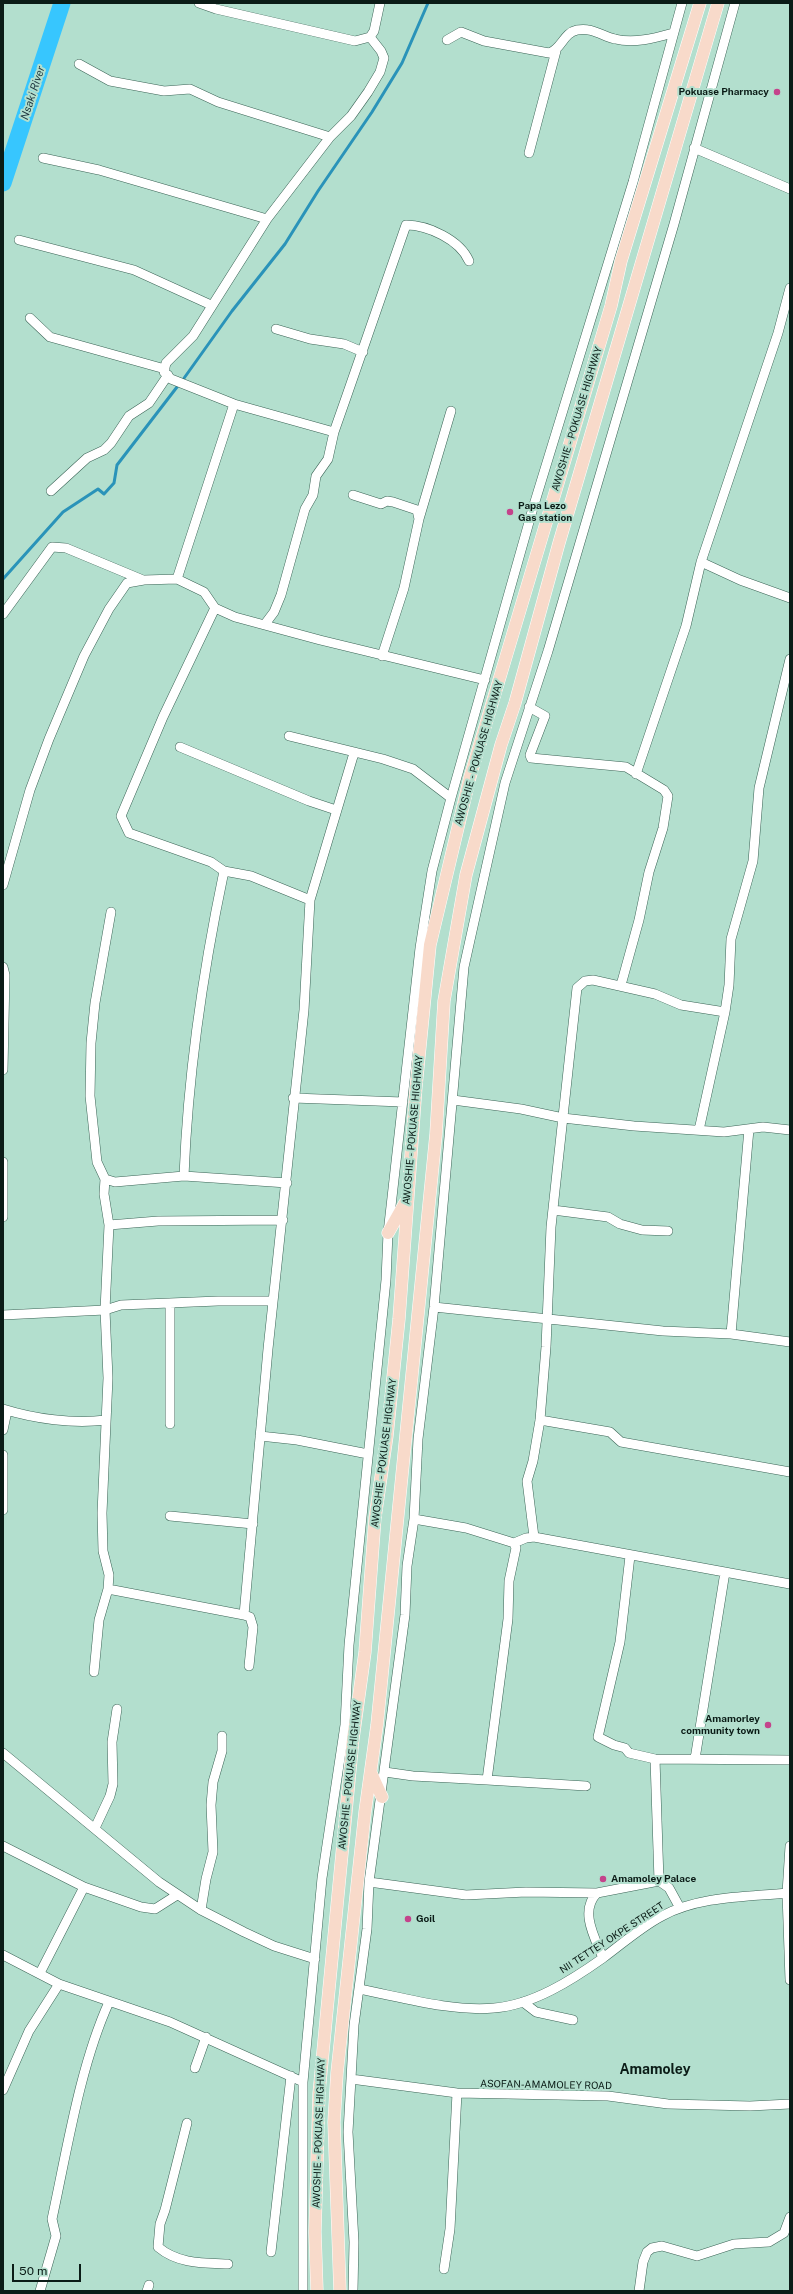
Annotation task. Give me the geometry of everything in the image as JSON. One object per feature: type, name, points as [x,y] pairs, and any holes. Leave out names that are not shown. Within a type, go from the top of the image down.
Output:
[{"type":"main road","name":"AWOSHIE - POKUASE HIGHWAY","points":[[317,2291],[315,2232],[319,2093],[333,1928],[353,1739],[365,1652],[376,1518],[387,1436],[399,1320],[407,1200],[430,944],[470,777],[611,306],[621,261],[700,3]]},
{"type":"main road","name":"AWOSHIE - POKUASE HIGHWAY","points":[[340,2291],[334,2122],[337,2073],[378,1718],[436,1134],[444,1001],[466,875],[501,745],[515,703],[559,543],[641,270],[718,3]]},
{"type":"main road","points":[[621,261],[641,270]]},
{"type":"main road","points":[[484,732],[501,745]]},
{"type":"main road","points":[[388,1233],[407,1200]]},
{"type":"main road","points":[[371,1773],[382,1796]]},
{"type":"street","points":[[199,3],[216,9],[355,41],[370,37],[374,31],[380,3]]},
{"type":"street","points":[[303,2291],[303,2082],[316,1959],[322,1878],[345,1725],[349,1645],[386,1280],[388,1233],[420,948],[432,871],[451,798],[486,680],[533,508],[633,182],[682,3]]},
{"type":"street","points":[[353,2291],[354,2242],[348,2132],[351,2079],[359,1989],[367,1930],[369,1882],[382,1796],[405,1615],[407,1566],[414,1519],[418,1439],[434,1306],[464,967],[505,783],[548,651],[674,224],[735,3]]},
{"type":"street","points":[[529,153],[556,51],[565,38],[576,30],[595,30],[614,39],[630,41],[674,33]]},
{"type":"street","points":[[447,40],[461,32],[484,41],[542,52],[556,51]]},
{"type":"street","points":[[51,491],[87,458],[104,450],[111,443],[129,416],[149,403],[166,372],[166,363],[193,336],[211,305],[267,218],[330,137],[351,116],[380,72],[383,54],[370,37]]},
{"type":"street","points":[[79,64],[110,82],[164,91],[190,90],[218,102],[330,137]]},
{"type":"street","points":[[694,148],[790,189]]},
{"type":"street","points":[[43,158],[99,170],[267,218]]},
{"type":"street","points":[[265,624],[277,606],[305,509],[313,496],[316,476],[328,459],[334,432],[406,225],[420,225],[433,230],[465,252],[469,261]]},
{"type":"street","points":[[19,240],[134,270],[211,305]]},
{"type":"street","points":[[636,774],[686,626],[702,562],[787,314],[790,288]]},
{"type":"street","points":[[30,318],[50,336],[166,372],[234,404],[334,432]]},
{"type":"street","points":[[276,329],[310,339],[344,344],[363,352]]},
{"type":"street","points":[[177,579],[234,404]]},
{"type":"street","points":[[382,656],[404,588],[419,519],[451,411]]},
{"type":"street","points":[[353,495],[381,504],[387,501],[411,507],[417,510],[419,519]]},
{"type":"street","points":[[3,614],[52,547],[66,548],[144,580]]},
{"type":"street","points":[[702,562],[740,580],[790,598]]},
{"type":"street","points":[[3,885],[30,790],[84,656],[109,609],[127,583],[144,580],[177,579],[204,592],[215,608],[235,617],[382,656],[486,680]]},
{"type":"street","points":[[215,608],[163,716],[121,816],[129,834],[211,862],[224,871],[251,876],[310,900]]},
{"type":"street","points":[[699,1130],[726,1012],[731,939],[753,861],[759,788],[790,659]]},
{"type":"street","points":[[529,707],[545,716],[530,755],[532,758],[626,767],[664,790],[668,796],[663,828],[649,872],[639,920],[621,985]]},
{"type":"street","points":[[289,736],[383,759],[413,769],[451,798]]},
{"type":"street","points":[[180,747],[309,801],[336,810]]},
{"type":"street","points":[[244,1615],[273,1301],[287,1183],[293,1098],[304,1010],[310,900],[354,753]]},
{"type":"street","points":[[184,1176],[189,1090],[200,1004],[224,871]]},
{"type":"street","points":[[94,1672],[99,1620],[108,1589],[109,1575],[104,1551],[102,1513],[108,1378],[105,1310],[109,1225],[104,1194],[105,1179],[97,1162],[94,1121],[91,1108],[91,1043],[95,1003],[111,912]]},
{"type":"street","points":[[3,967],[5,975],[3,1070]]},
{"type":"street","points":[[534,1537],[527,1481],[534,1461],[540,1420],[546,1348],[553,1210],[571,1029],[577,988],[585,981],[593,980],[621,985],[655,994],[681,1006],[726,1012]]},
{"type":"street","points":[[293,1098],[403,1102]]},
{"type":"street","points":[[453,1100],[521,1109],[563,1118],[634,1126],[724,1132],[763,1127],[790,1130]]},
{"type":"street","points":[[731,1334],[750,1129]]},
{"type":"street","points":[[3,1162],[3,1216]]},
{"type":"street","points":[[105,1179],[115,1182],[184,1176],[287,1183]]},
{"type":"street","points":[[553,1210],[608,1217],[620,1224],[642,1230],[668,1231]]},
{"type":"street","points":[[109,1225],[158,1221],[283,1220]]},
{"type":"street","points":[[3,1315],[105,1310],[120,1305],[273,1301]]},
{"type":"street","points":[[170,1303],[170,1424]]},
{"type":"street","points":[[434,1306],[547,1317],[663,1331],[731,1334],[790,1342]]},
{"type":"street","points":[[3,1430],[5,1410],[74,1421],[106,1420]]},
{"type":"street","points":[[540,1420],[610,1432],[621,1442],[790,1472]]},
{"type":"street","points":[[260,1436],[297,1440],[368,1454]]},
{"type":"street","points":[[3,1455],[3,1510]]},
{"type":"street","points":[[170,1516],[253,1524]]},
{"type":"street","points":[[414,1519],[466,1528],[514,1543],[526,1538],[534,1537],[630,1556],[790,1584]]},
{"type":"street","points":[[487,1780],[508,1619],[509,1581],[516,1548],[514,1543]]},
{"type":"street","points":[[630,1556],[620,1642],[597,1734],[600,1740],[625,1748],[629,1753],[655,1759],[790,1760]]},
{"type":"street","points":[[695,1759],[725,1572]]},
{"type":"street","points":[[108,1589],[250,1617],[253,1627],[249,1666]]},
{"type":"street","points":[[95,1828],[110,1796],[113,1784],[112,1742],[118,1709]]},
{"type":"street","points":[[201,1910],[206,1879],[213,1852],[211,1805],[213,1782],[222,1751],[222,1736]]},
{"type":"street","points":[[3,1753],[159,1882],[177,1895],[201,1910],[274,1946],[316,1959]]},
{"type":"street","points":[[655,1759],[659,1881]]},
{"type":"street","points":[[385,1772],[413,1776],[586,1786]]},
{"type":"street","points":[[3,1846],[84,1887],[150,1909],[162,1906],[177,1895]]},
{"type":"street","points":[[790,1848],[787,1893],[790,1980]]},
{"type":"street","points":[[369,1882],[466,1895],[526,1892],[597,1893],[659,1881],[669,1888],[680,1908]]},
{"type":"street","points":[[40,1973],[84,1887]]},
{"type":"street","points":[[597,1893],[590,1900],[588,1919],[603,1958]]},
{"type":"street","name":"NII TETTEY OKPE STREET","points":[[359,1989],[473,2009],[495,2008],[523,2002],[560,1986],[603,1958],[661,1916],[680,1908],[728,1898],[787,1893]]},
{"type":"street","points":[[3,1955],[59,1984],[170,2022],[303,2082]]},
{"type":"street","points":[[3,2090],[33,2025],[59,1984]]},
{"type":"street","points":[[40,2291],[56,2236],[52,2219],[88,2060],[96,2033],[109,2002]]},
{"type":"street","points":[[523,2002],[536,2012],[573,2020]]},
{"type":"street","points":[[195,2068],[206,2037]]},
{"type":"street","points":[[271,2252],[290,2076]]},
{"type":"street","name":"ASOFAN-AMAMOLEY ROAD","points":[[351,2079],[457,2093],[608,2096],[668,2104],[750,2106],[790,2104]]},
{"type":"street","points":[[444,2270],[450,2229],[457,2093]]},
{"type":"street","points":[[187,2123],[165,2210],[160,2224],[158,2248],[164,2253],[189,2263],[228,2264]]},
{"type":"street","points":[[639,2291],[643,2262],[647,2252],[652,2248],[662,2246],[697,2256],[734,2244],[769,2242],[784,2233],[790,2217]]},
{"type":"waterway","name":"Nsaki River","points":[[3,183],[62,3]]},
{"type":"waterway","points":[[182,381],[232,311],[285,244],[318,191],[372,112],[402,63],[428,3]]},
{"type":"waterway","points":[[3,579],[63,512],[98,489],[104,494],[114,483],[117,465],[177,387]]},
{"type":"place","name":"Pokuase Pharmacy","points":[[777,92]]},
{"type":"place","name":"Papa Lezo Gas station","points":[[510,512]]},
{"type":"place","name":"Amamorley community town","points":[[768,1725]]},
{"type":"place","name":"Amamoley Palace","points":[[603,1879]]},
{"type":"place","name":"Goil","points":[[408,1919]]},
{"type":"district","name":"Amamoley","points":[[655,2070]]}]
